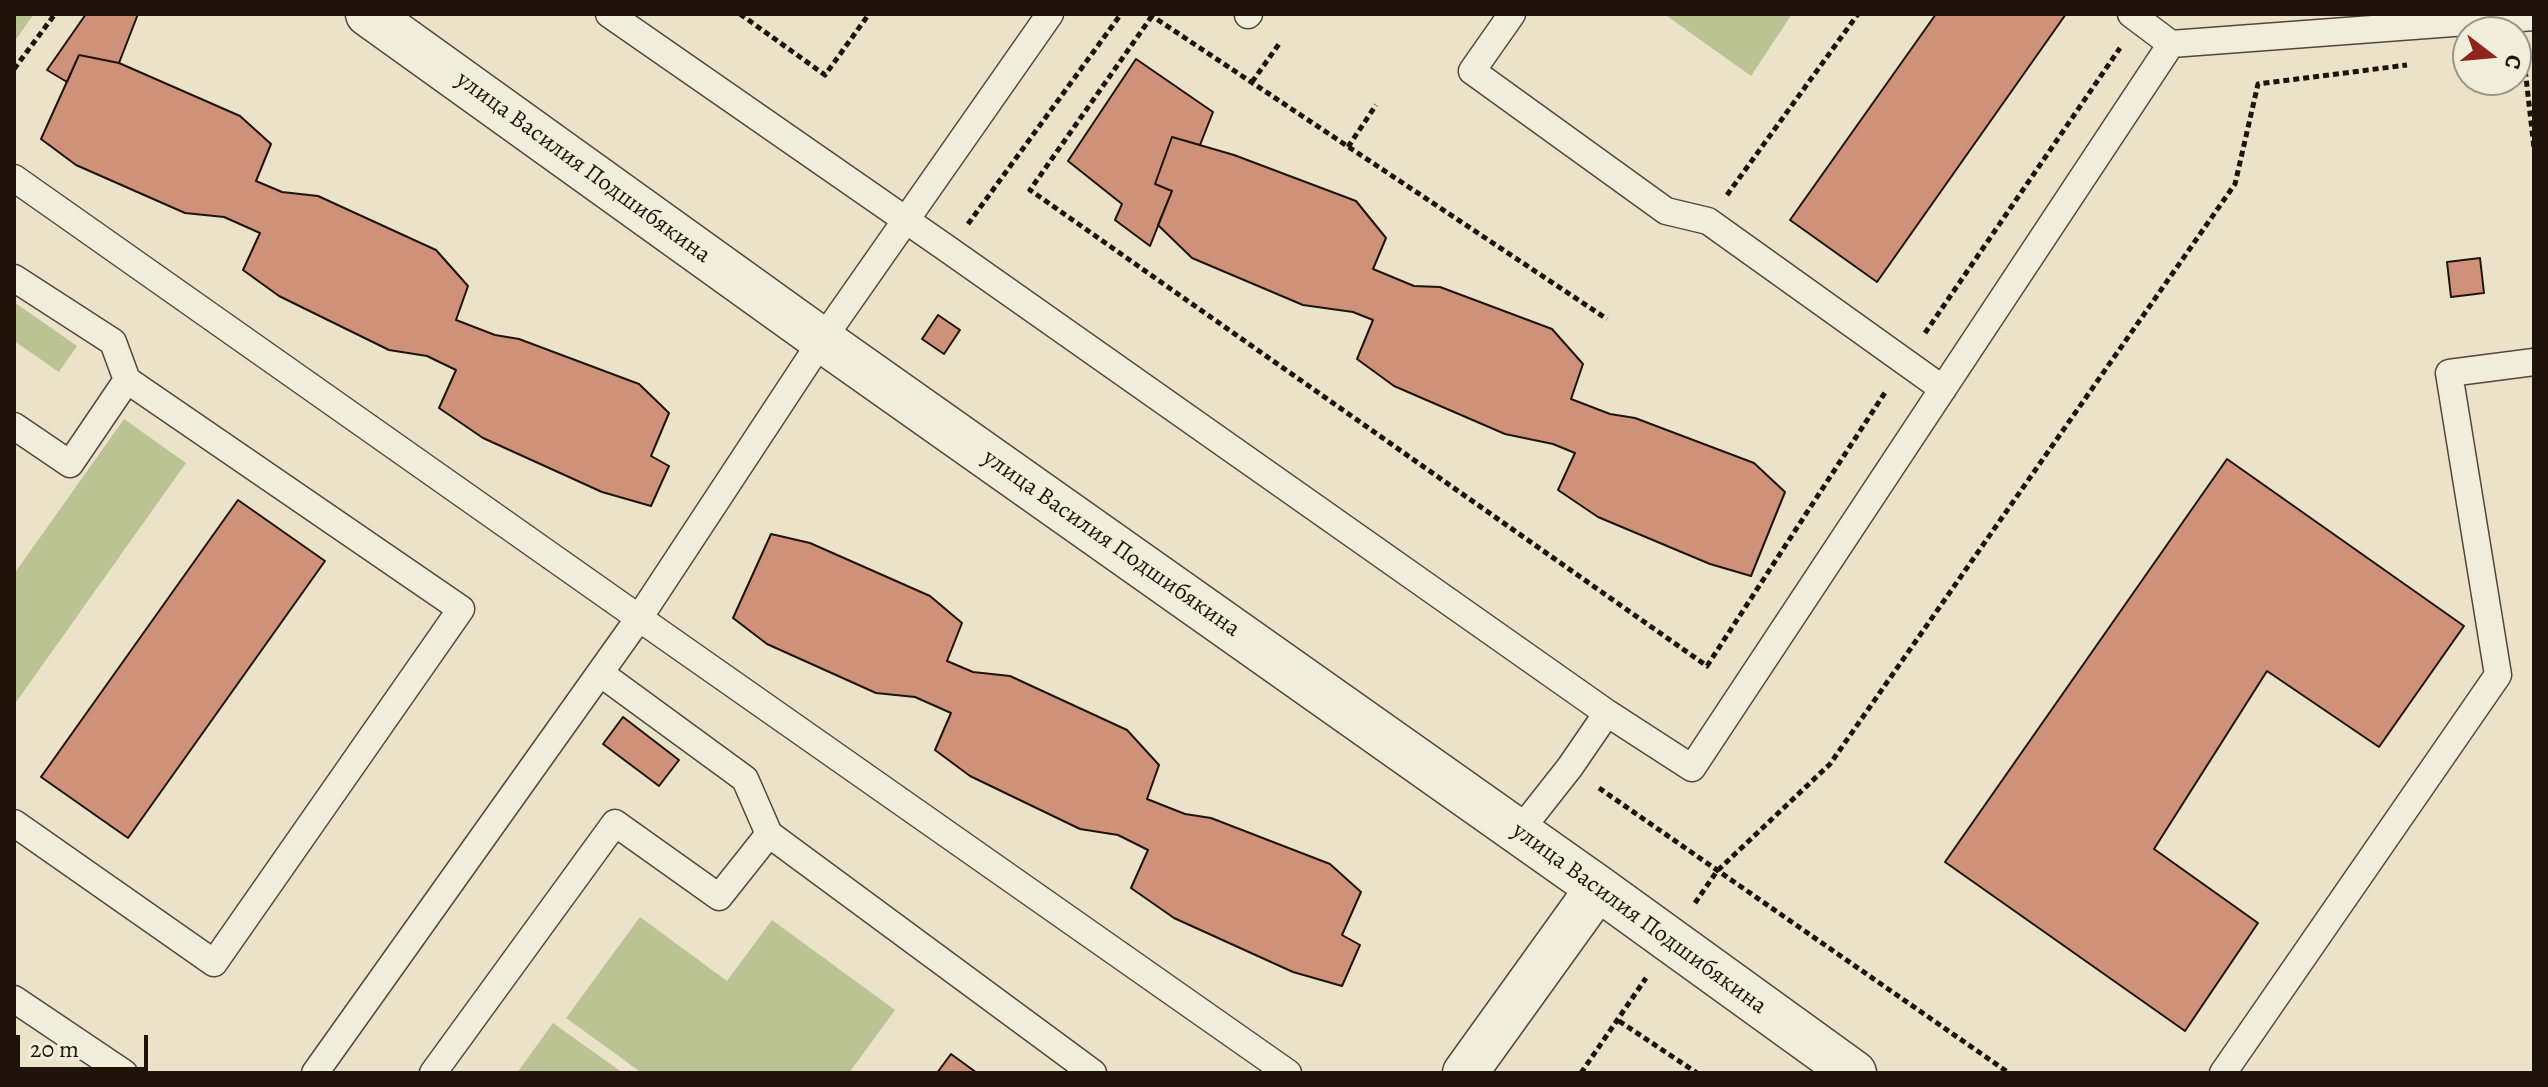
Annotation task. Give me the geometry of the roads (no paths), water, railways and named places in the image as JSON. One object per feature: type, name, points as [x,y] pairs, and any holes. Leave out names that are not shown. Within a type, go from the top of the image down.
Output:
[{"type":"street","name":"улица Василия Подшибякина","points":[[368,14],[1854,1073]]},
{"type":"street","points":[[1465,1073],[1598,888]]},
{"type":"lane","points":[[609,14],[1607,713],[1692,768],[2171,44]]},
{"type":"lane","points":[[315,1073],[639,618],[822,340],[1050,14]]},
{"type":"lane","points":[[1512,14],[1472,71],[1666,211],[1708,221],[1943,389]]},
{"type":"lane","points":[[2135,17],[2171,44],[2534,17]]},
{"type":"lane","points":[[14,178],[1288,1073]]},
{"type":"lane","points":[[14,278],[113,342],[127,380],[461,609],[214,963],[14,823]]},
{"type":"lane","points":[[2223,1073],[2498,675],[2449,373],[2534,362]]},
{"type":"lane","points":[[14,426],[70,464],[127,380]]},
{"type":"lane","points":[[600,673],[745,779],[769,834],[1093,1073]]},
{"type":"lane","points":[[1518,833],[1570,767],[1607,713]]},
{"type":"lane","points":[[433,1073],[615,823],[719,897],[769,834]]},
{"type":"lane","points":[[14,999],[124,1073]]}]
